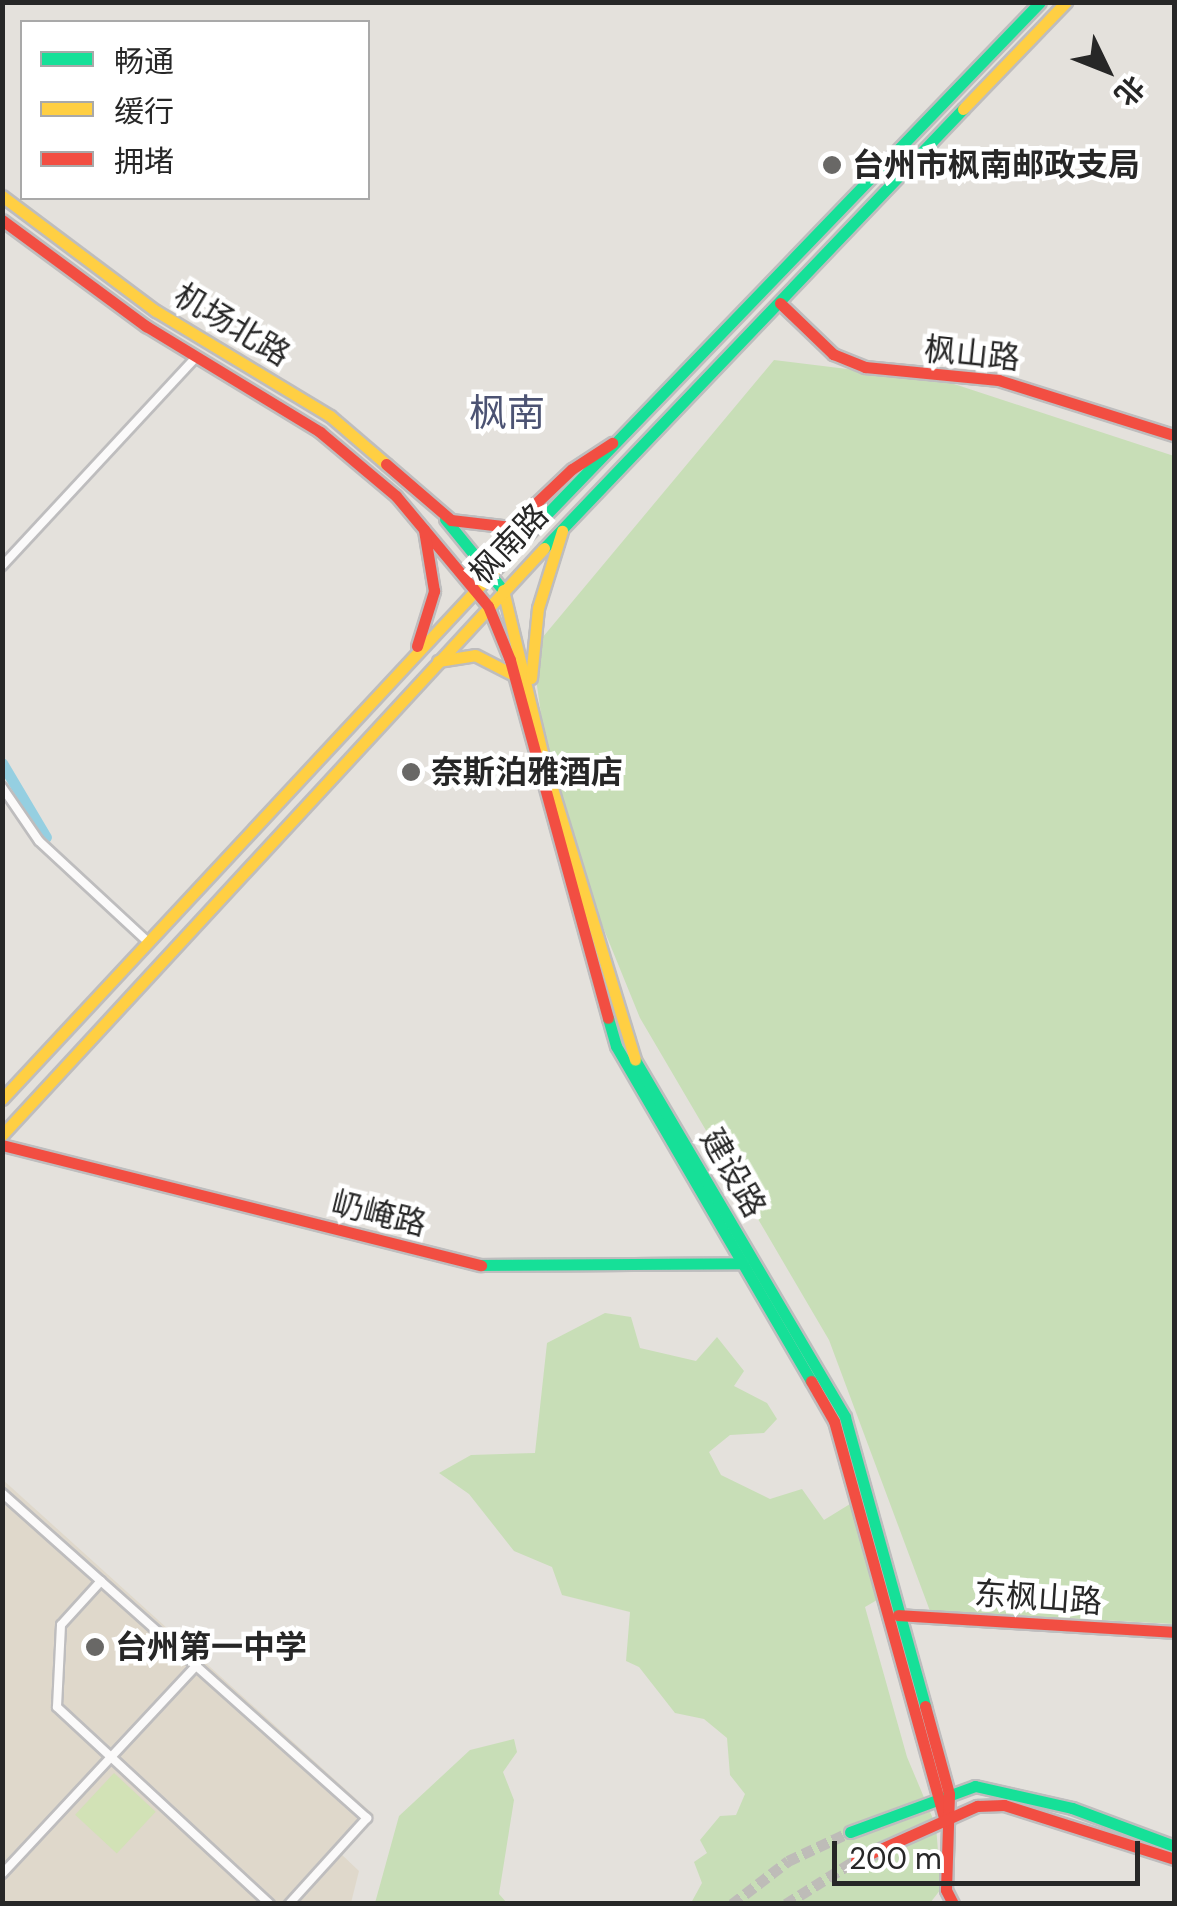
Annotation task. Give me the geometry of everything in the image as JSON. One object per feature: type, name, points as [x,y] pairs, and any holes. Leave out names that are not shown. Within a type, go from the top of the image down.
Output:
[{"type":"main road","name":"枫南路","points":[[2,1099],[492,570],[1040,2]]},
{"type":"main road","name":"枫南路","points":[[2,1135],[488,606],[1066,2]]},
{"type":"main road","name":"机场北路","points":[[2,196],[156,311],[330,416],[430,503]]},
{"type":"main road","name":"机场北路","points":[[2,220],[196,357],[320,432],[422,523],[477,587]]},
{"type":"main road","name":"枫山路","points":[[780,303],[833,354],[865,367],[998,380],[1174,435]]},
{"type":"main road","points":[[430,503],[463,524],[511,527],[572,469],[624,436]]},
{"type":"main road","name":"建设路","points":[[430,503],[492,570],[504,590],[530,687],[545,766],[625,1043],[834,1422],[943,1796]]},
{"type":"main road","points":[[412,657],[434,591],[422,523]]},
{"type":"main road","points":[[530,687],[538,608],[563,527]]},
{"type":"main road","name":"建设路","points":[[477,587],[514,676],[616,1046],[746,1263],[845,1417],[943,1796],[946,1890],[954,1904]]},
{"type":"main road","points":[[435,664],[476,655],[514,676]]},
{"type":"main road","name":"屷崦路","points":[[2,1145],[470,1265],[746,1263]]},
{"type":"main road","name":"东枫山路","points":[[898,1615],[1174,1632]]},
{"type":"main road","points":[[850,1832],[943,1796],[1006,1788],[1174,1846]]},
{"type":"main road","points":[[856,1860],[977,1806],[1004,1805],[1174,1859]]},
{"type":"street","points":[[2,566],[196,357]]},
{"type":"street","points":[[2,787],[39,840],[148,942]]},
{"type":"street","points":[[2,1493],[368,1818],[289,1904]]},
{"type":"street","points":[[102,1581],[61,1625],[57,1707],[270,1904]]},
{"type":"street","points":[[2,1874],[196,1666]]},
{"type":"shaded area","name":"台州第一中学","points":[[2,1479],[374,1815],[339,1852],[359,1871],[351,1903],[3,1903]]},
{"type":"green space","points":[[774,360],[945,381],[1174,456],[1174,1624],[930,1611],[829,1340],[640,1018],[554,807],[532,650]]},
{"type":"green space","points":[[605,1313],[631,1317],[640,1348],[696,1361],[717,1337],[744,1371],[734,1386],[767,1403],[777,1419],[764,1433],[730,1435],[709,1452],[721,1475],[770,1499],[802,1489],[824,1520],[850,1504],[877,1600],[865,1607],[907,1757],[936,1826],[941,1889],[930,1903],[691,1903],[702,1883],[694,1862],[707,1853],[700,1840],[720,1816],[736,1815],[745,1794],[730,1775],[727,1738],[704,1719],[675,1713],[639,1667],[626,1661],[630,1612],[562,1595],[552,1567],[514,1551],[469,1494],[439,1473],[471,1455],[535,1453],[547,1343]]},
{"type":"green space","points":[[514,1739],[517,1752],[503,1772],[514,1800],[499,1894],[507,1903],[375,1903],[399,1816],[470,1750]]},
{"type":"green space","points":[[114,1773],[156,1812],[117,1854],[75,1815]]},
{"type":"waterway","points":[[2,763],[46,837]]},
{"type":"tunnel","points":[[732,1904],[788,1861],[850,1832]]},
{"type":"tunnel","points":[[786,1904],[856,1860]]},
{"type":"traffic: fast","points":[[543,518],[1040,2]]},
{"type":"traffic: fast","points":[[544,548],[963,109]]},
{"type":"traffic: fast","points":[[445,519],[503,590]]},
{"type":"traffic: fast","points":[[608,1018],[616,1046],[811,1381]]},
{"type":"traffic: fast","points":[[635,1060],[845,1417],[925,1706]]},
{"type":"traffic: fast","points":[[481,1265],[743,1263]]},
{"type":"traffic: fast","points":[[850,1832],[975,1786],[1072,1808],[1174,1846]]},
{"type":"traffic: slow","points":[[963,109],[1066,2]]},
{"type":"traffic: slow","points":[[2,196],[156,311],[330,416],[386,464]]},
{"type":"traffic: slow","points":[[2,1099],[543,518]]},
{"type":"traffic: slow","points":[[531,678],[538,608],[562,531]]},
{"type":"traffic: slow","points":[[2,1135],[544,548]]},
{"type":"traffic: slow","points":[[503,590],[545,765],[635,1060]]},
{"type":"traffic: slow","points":[[438,661],[475,655],[514,675]]},
{"type":"traffic: jam","points":[[2,220],[146,326],[320,432],[396,496],[488,606]]},
{"type":"traffic: jam","points":[[780,303],[833,354],[865,367],[998,380],[1174,435]]},
{"type":"traffic: jam","points":[[386,464],[451,520],[511,527],[572,469],[612,443]]},
{"type":"traffic: jam","points":[[417,646],[434,591],[424,530]]},
{"type":"traffic: jam","points":[[488,606],[510,660],[608,1018]]},
{"type":"traffic: jam","points":[[2,1145],[481,1265]]},
{"type":"traffic: jam","points":[[811,1381],[834,1421],[944,1817]]},
{"type":"traffic: jam","points":[[898,1615],[1174,1632]]},
{"type":"traffic: jam","points":[[925,1706],[949,1794],[946,1890],[953,1904]]},
{"type":"traffic: jam","points":[[856,1860],[977,1806],[1004,1805],[1174,1859]]},
{"type":"place","name":"台州市枫南邮政支局","points":[[832,165]]},
{"type":"place","name":"奈斯泊雅酒店","points":[[411,772]]},
{"type":"place","name":"台州第一中学","points":[[95,1647]]},
{"type":"district","name":"枫南","points":[[507,414]]}]
